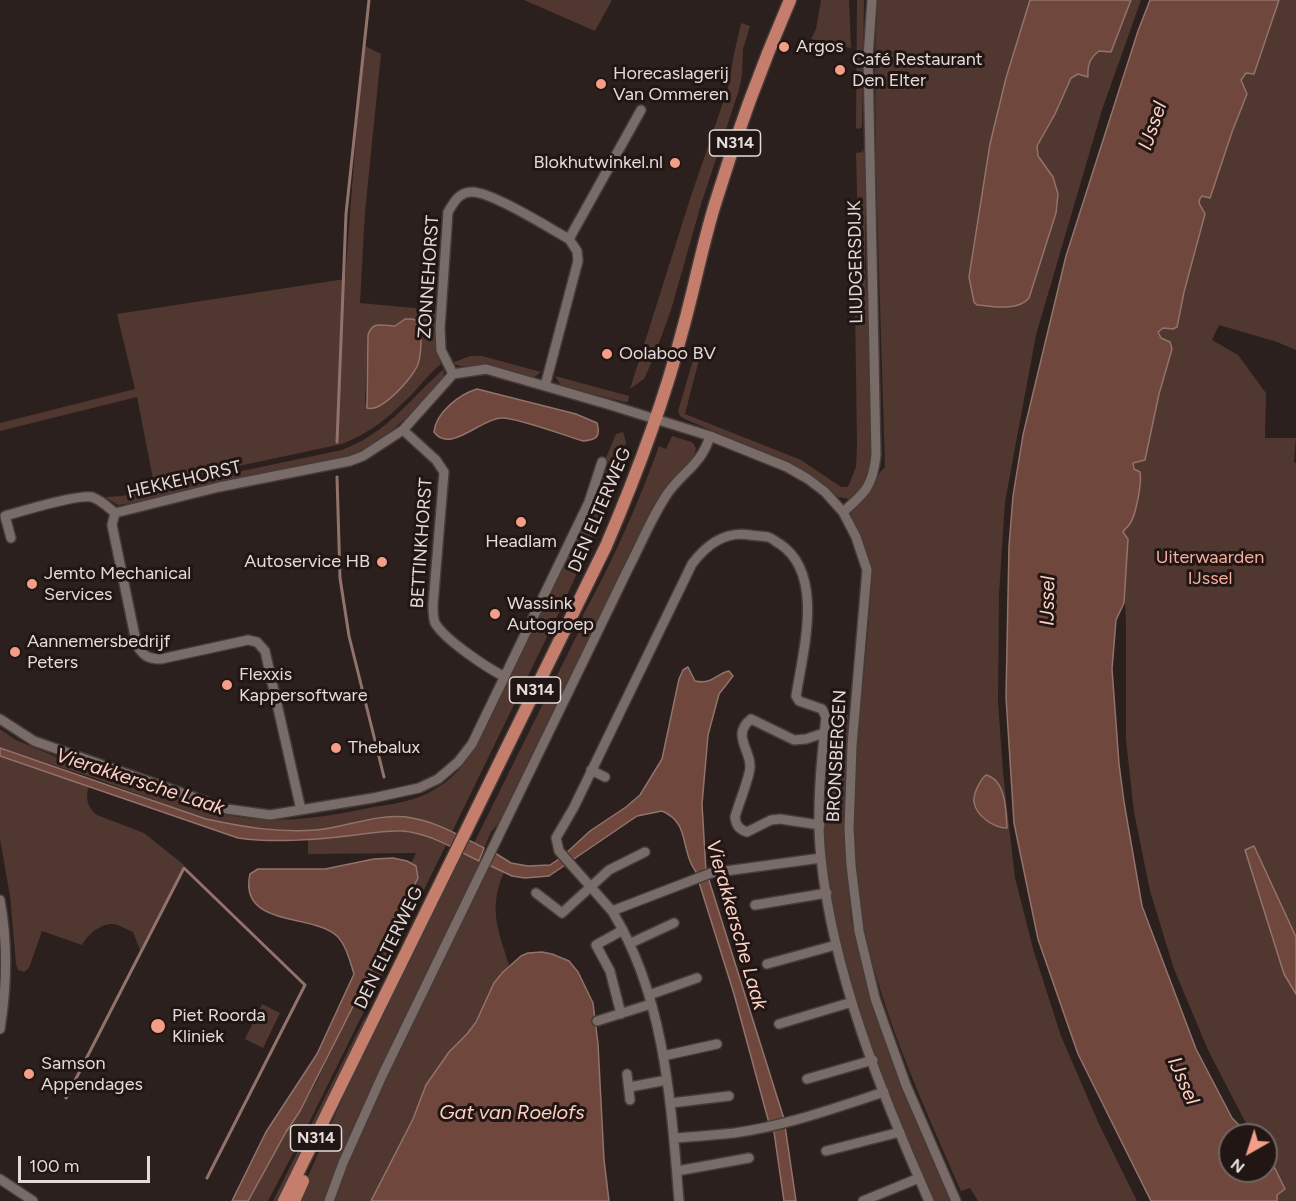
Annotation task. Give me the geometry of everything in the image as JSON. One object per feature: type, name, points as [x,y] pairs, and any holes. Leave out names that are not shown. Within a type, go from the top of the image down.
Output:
[{"type":"main road","name":"DEN ELTERWEG","points":[[284,1201],[606,546],[636,477],[657,419],[682,333],[714,206],[763,63],[790,0]]},
{"type":"main road","name":"DEN ELTERWEG","points":[[294,1201],[347,1075]]},
{"type":"street","name":"LIUDGERSDIJK","points":[[843,512],[867,489],[874,473],[876,455],[868,58],[872,0]]},
{"type":"street","points":[[545,386],[578,261],[577,251],[569,239],[641,110]]},
{"type":"street","name":"ZONNEHORST","points":[[453,374],[441,350],[440,328],[448,212],[456,197],[471,192],[491,196],[569,239]]},
{"type":"street","points":[[453,374],[486,369],[657,419]]},
{"type":"street","name":"HEKKEHORST","points":[[301,810],[265,651],[257,642],[248,640],[161,659],[150,659],[143,655],[137,646],[112,525],[115,513],[219,488],[350,461],[363,456],[403,430],[453,374]]},
{"type":"street","name":"BRONSBERGEN","points":[[657,419],[710,436],[797,471],[825,492],[843,512],[856,537],[867,570],[852,746],[849,828],[851,865],[860,932],[875,998],[887,1032],[906,1084],[956,1201]]},
{"type":"street","name":"BETTINKHORST","points":[[403,430],[436,460],[444,472],[433,604],[434,622],[445,635],[489,669],[503,676]]},
{"type":"street","points":[[329,1201],[343,1163],[382,1076],[628,569],[665,496],[706,450],[710,436]]},
{"type":"street","points":[[0,719],[34,741],[227,809],[270,815],[419,788],[438,780],[458,762],[472,744],[589,502],[602,462]]},
{"type":"street","points":[[11,538],[4,516],[39,507],[85,496],[102,502],[115,513]]},
{"type":"street","name":"BRONSBERGEN","points":[[679,1201],[671,1103],[663,1056],[650,1000],[631,943],[612,911],[559,851],[556,838],[692,564],[711,543],[740,533],[770,537],[788,550],[802,570],[807,594],[805,647],[796,696],[799,701],[825,712],[820,825],[821,858],[836,945],[852,1002],[884,1092],[929,1201]]},
{"type":"street","name":"BRONSBERGEN","points":[[820,825],[780,819],[771,820],[747,832],[741,830],[736,824],[735,817],[751,766],[743,746],[742,733],[751,719],[794,740],[824,733]]},
{"type":"street","points":[[591,770],[605,777]]},
{"type":"street","points":[[536,893],[562,913],[591,885],[617,865],[645,852]]},
{"type":"street","points":[[612,911],[711,873],[821,858]]},
{"type":"street","points":[[755,905],[827,893]]},
{"type":"street","points":[[0,900],[6,950],[0,1029]]},
{"type":"street","points":[[631,943],[674,924]]},
{"type":"street","points":[[621,1014],[610,971],[596,945],[623,930]]},
{"type":"street","points":[[767,964],[836,945]]},
{"type":"street","points":[[597,1021],[621,1014],[697,978]]},
{"type":"street","points":[[779,1024],[852,1002]]},
{"type":"street","points":[[663,1056],[717,1044]]},
{"type":"street","points":[[807,1079],[873,1060]]},
{"type":"street","points":[[627,1074],[630,1100]]},
{"type":"street","points":[[630,1088],[667,1080]]},
{"type":"street","points":[[674,1138],[735,1133],[807,1117],[884,1092]]},
{"type":"street","points":[[671,1103],[729,1096]]},
{"type":"street","points":[[826,1151],[900,1132]]},
{"type":"street","points":[[677,1171],[749,1158]]},
{"type":"street","points":[[863,1201],[919,1178]]},
{"type":"street","points":[[0,1179],[33,1201]]},
{"type":"green space","points":[[524,0],[612,0],[595,31]]},
{"type":"green space","points":[[821,0],[849,0],[851,48],[811,39],[816,29]]},
{"type":"green space","points":[[857,0],[864,0],[862,127],[858,129],[856,128]]},
{"type":"green space","points":[[877,0],[1141,0],[1102,110],[1036,335],[1005,502],[999,594],[998,701],[1003,773],[1015,878],[1034,952],[1061,1036],[1099,1124],[1137,1201],[978,1201],[970,1188],[961,1191],[905,1060],[874,969],[863,923],[856,876],[853,828],[871,575],[869,560],[851,514],[875,484],[885,467],[876,171]]},
{"type":"green space","name":"Uiterwaarden IJssel","points":[[1268,0],[1296,0],[1296,350],[1219,325],[1212,340],[1238,355],[1266,393],[1265,438],[1296,438],[1294,462],[1296,463],[1296,1201],[1276,1201],[1270,1183],[1278,1183],[1278,1123],[1246,1123],[1208,1050],[1174,969],[1150,891],[1134,812],[1126,740],[1126,623],[1122,531],[1130,467],[1156,332],[1198,198]]},
{"type":"green space","points":[[741,23],[750,26],[743,49],[739,90],[702,201],[671,310],[654,357],[644,379],[630,389],[728,88]]},
{"type":"green space","points":[[363,45],[381,54],[365,212],[360,303],[436,310],[435,345],[441,364],[390,415],[372,429],[342,444],[154,484],[137,397],[0,431],[0,423],[135,389],[117,314],[345,279]],"holes":[[[405,319],[365,404],[368,335],[380,324],[395,326]]]},
{"type":"green space","points":[[862,148],[865,156],[865,269],[868,306],[871,309],[871,464],[863,484],[849,499],[838,497],[809,473],[795,465],[687,420],[680,416],[678,411],[696,350],[701,352],[685,414],[801,460],[841,487],[848,487],[856,467],[857,445],[855,304],[859,269],[856,153],[862,152]]},
{"type":"green space","points":[[470,356],[482,356],[541,372],[533,378],[497,368],[461,366],[452,363]]},
{"type":"green space","points":[[444,369],[443,380],[397,426],[371,445],[342,459],[125,504],[118,505],[105,497],[122,496],[342,450],[373,434],[386,424]]},
{"type":"green space","points":[[555,376],[629,396],[628,402],[561,386]]},
{"type":"green space","points":[[623,432],[626,442],[624,450],[602,516],[566,598],[452,832],[413,818],[393,816],[317,830],[256,830],[206,819],[88,776],[0,748],[0,729],[16,740],[54,756],[218,813],[238,817],[296,819],[401,802],[428,793],[455,773],[476,746],[593,506],[609,462],[605,460],[616,434]]},
{"type":"green space","points":[[672,436],[692,442],[696,448],[694,457],[610,599],[500,821],[491,832],[484,848],[474,843],[582,625],[583,615],[624,532],[659,446],[666,449]]},
{"type":"green space","points":[[845,711],[848,715],[845,833],[851,919],[878,1023],[951,1201],[933,1201],[891,1103],[864,1024],[839,939],[826,859],[824,830],[825,801]]},
{"type":"green space","points":[[0,756],[89,786],[88,802],[97,815],[144,833],[184,865],[140,950],[133,932],[114,924],[104,925],[95,930],[82,945],[42,931],[29,968],[24,972],[18,970],[10,896],[0,839]]},
{"type":"green space","points":[[389,831],[418,834],[446,845],[268,1201],[248,1201],[316,1083],[416,866],[411,863],[416,853],[308,854],[308,840]]},
{"type":"green space","points":[[462,853],[483,863],[326,1201],[297,1201],[348,1086]]},
{"type":"green space","points":[[489,865],[504,872],[496,897],[496,919],[509,965],[494,983],[484,1008],[467,1034],[449,1052],[426,1085],[413,1119],[371,1201],[335,1201],[362,1127]]},
{"type":"green space","points":[[262,1004],[280,1013],[263,1048],[245,1039]]},
{"type":"green space","points":[[366,1015],[361,1035],[279,1201],[273,1201]]},
{"type":"water","points":[[1030,0],[1131,0],[1111,52],[1099,51],[1093,56],[1089,65],[1088,77],[1078,74],[1071,78],[1037,146],[1038,156],[1053,177],[1058,194],[1056,213],[1029,298],[1011,307],[977,305],[974,302],[969,277],[990,144],[1006,78]]},
{"type":"water","name":"IJssel","points":[[1150,0],[1279,0],[1254,74],[1246,73],[1241,80],[1247,94],[1210,198],[1202,196],[1199,201],[1205,214],[1177,327],[1163,328],[1158,332],[1161,338],[1170,342],[1172,349],[1159,394],[1145,460],[1133,463],[1134,469],[1140,472],[1140,483],[1132,521],[1123,532],[1128,539],[1124,603],[1116,620],[1112,669],[1119,764],[1142,906],[1196,1049],[1232,1118],[1237,1123],[1218,1123],[1218,1183],[1278,1183],[1278,1175],[1285,1189],[1277,1195],[1277,1201],[1151,1201],[1078,1054],[1038,939],[1014,823],[1006,697],[1009,546],[1013,496],[1023,435],[1066,256]]},
{"type":"water","points":[[405,319],[419,321],[421,326],[421,350],[418,364],[403,385],[388,400],[373,408],[367,408],[368,335],[370,330],[375,326],[395,326]]},
{"type":"water","points":[[477,389],[576,414],[597,423],[598,435],[594,439],[583,441],[508,418],[493,420],[457,438],[441,438],[434,432],[439,418],[450,405],[463,395]]},
{"type":"water","points":[[688,667],[695,681],[706,682],[729,671],[733,676],[719,694],[708,735],[702,804],[706,872],[697,874],[690,861],[679,826],[670,815],[662,811],[637,816],[549,876],[525,878],[512,876],[489,865],[495,853],[511,863],[528,866],[550,865],[590,831],[640,795],[662,759],[679,679],[683,670]]},
{"type":"water","points":[[0,748],[206,819],[234,825],[302,831],[376,818],[412,818],[449,830],[484,848],[479,861],[432,838],[402,831],[293,840],[238,838],[0,756]]},
{"type":"water","points":[[986,775],[993,778],[1001,789],[1007,828],[986,820],[975,807],[976,791]]},
{"type":"water","points":[[1254,846],[1296,937],[1296,994],[1284,974],[1245,850]]},
{"type":"water","points":[[393,858],[416,866],[418,878],[300,1111],[248,1201],[232,1201],[266,1132],[317,1054],[354,974],[345,949],[337,936],[312,924],[280,917],[255,903],[249,891],[250,874],[258,869],[325,869],[374,859]]},
{"type":"water","points":[[708,877],[784,1119],[796,1201],[784,1201],[774,1132],[769,1123],[734,994],[698,879]]},
{"type":"water","name":"Gat van Roelofs","points":[[542,952],[569,961],[578,972],[593,1003],[609,1201],[371,1201],[413,1119],[426,1085],[449,1052],[476,1022],[494,983],[521,956]]},
{"type":"waterway","points":[[337,442],[346,214],[369,0]]},
{"type":"waterway","points":[[337,477],[340,578],[349,636],[384,777]]},
{"type":"waterway","points":[[66,1098],[184,868],[305,985],[207,1178]]},
{"type":"place","name":"Argos","points":[[784,47]]},
{"type":"place","name":"Café Restaurant Den Elter","points":[[840,70]]},
{"type":"place","name":"Horecaslagerij Van Ommeren","points":[[601,84]]},
{"type":"place","name":"Blokhutwinkel.nl","points":[[675,163]]},
{"type":"place","name":"Oolaboo BV","points":[[607,354]]},
{"type":"place","name":"Headlam","points":[[521,522]]},
{"type":"place","name":"Autoservice HB","points":[[382,562]]},
{"type":"place","name":"Jemto Mechanical Services","points":[[32,584]]},
{"type":"place","name":"Wassink Autogroep","points":[[495,614]]},
{"type":"place","name":"Aannemersbedrijf Peters","points":[[15,652]]},
{"type":"place","name":"Flexxis Kappersoftware","points":[[227,685]]},
{"type":"place","name":"Thebalux","points":[[336,748]]},
{"type":"place","name":"Piet Roorda Kliniek","points":[[158,1026]]},
{"type":"place","name":"Samson Appendages","points":[[29,1074]]},
{"type":"water label","name":"Vierakkersche Laak","points":[[140,782]]},
{"type":"water label","name":"Vierakkersche Laak","points":[[736,925]]}]
